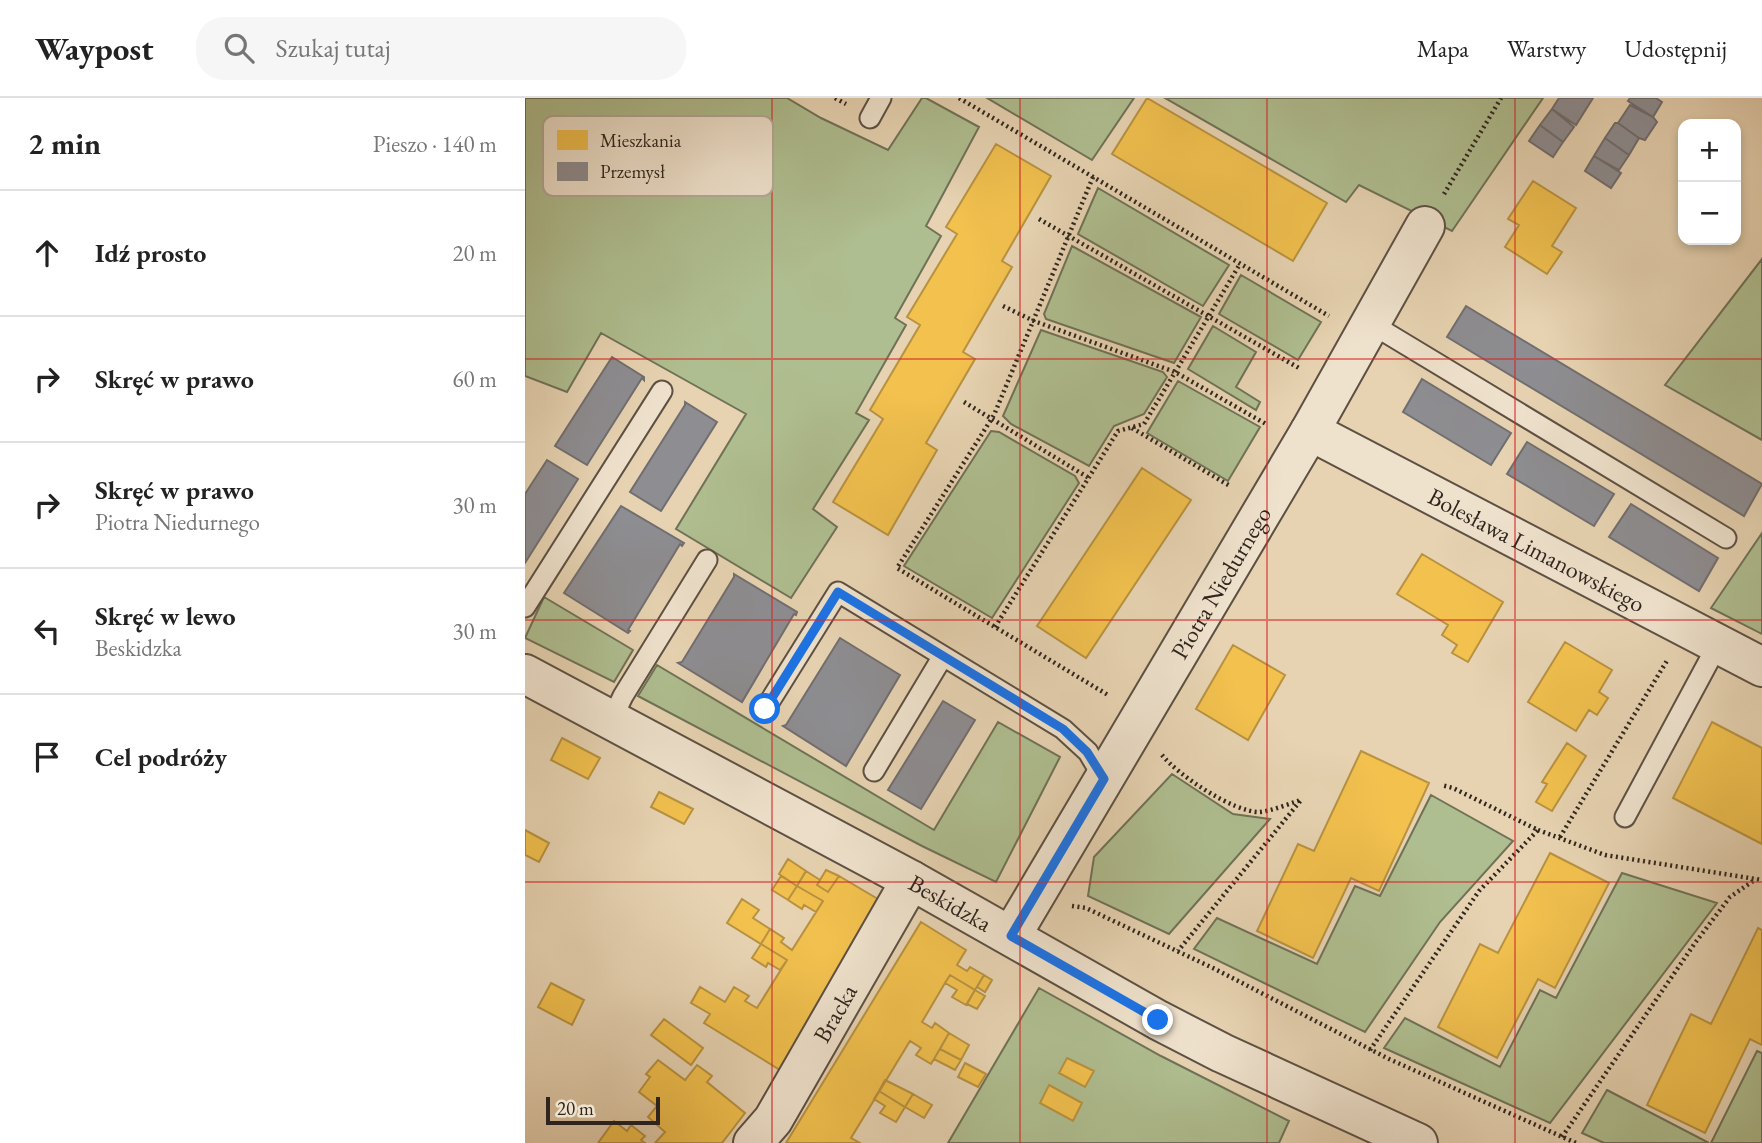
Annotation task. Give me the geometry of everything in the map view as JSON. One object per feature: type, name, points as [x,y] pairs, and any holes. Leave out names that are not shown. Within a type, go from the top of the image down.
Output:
[{"type":"street","name":"Piotra Niedurnego","points":[[1011,936],[1310,431],[1425,226]]},
{"type":"street","name":"Bolesława Limanowskiego","points":[[1310,431],[1762,667]]},
{"type":"street","name":"Beskidzka","points":[[525,674],[911,880],[1158,1020],[1221,1053],[1418,1143]]},
{"type":"street","name":"Bracka","points":[[753,1143],[773,1120],[911,880]]},
{"type":"lane","points":[[870,118],[881,98]]},
{"type":"lane","points":[[1370,323],[1726,538]]},
{"type":"lane","points":[[525,607],[662,391]]},
{"type":"lane","points":[[612,719],[623,696],[706,560]]},
{"type":"lane","points":[[765,709],[838,592],[1063,729],[1087,752],[1104,779]]},
{"type":"lane","points":[[1625,817],[1718,644]]},
{"type":"lane","points":[[874,771],[943,656]]},
{"type":"path","points":[[959,98],[1329,316]]},
{"type":"path","points":[[1425,226],[1501,98]]},
{"type":"path","points":[[1093,177],[991,420],[897,568],[1108,695]]},
{"type":"path","points":[[1039,219],[1299,368]]},
{"type":"path","points":[[995,627],[1118,431],[1144,424],[1240,264]]},
{"type":"path","points":[[1003,306],[1034,321],[1175,372],[1266,424]]},
{"type":"path","points":[[964,402],[1089,478]]},
{"type":"path","points":[[1131,428],[1230,486]]},
{"type":"path","points":[[1560,838],[1668,658]]},
{"type":"path","points":[[1136,725],[1170,765],[1231,806],[1259,812],[1301,800],[1178,951]]},
{"type":"path","points":[[1441,785],[1453,788],[1538,830],[1605,855],[1759,879]]},
{"type":"path","points":[[1370,1050],[1479,891],[1538,830]]},
{"type":"path","points":[[1562,1137],[1695,943],[1731,897],[1759,879]]},
{"type":"path","points":[[1032,902],[1086,908],[1178,951],[1370,1050],[1576,1143]]},
{"type":"green space","points":[[525,98],[787,98],[821,118],[888,150],[922,98],[979,127],[926,226],[941,236],[895,318],[906,325],[856,413],[869,420],[813,509],[837,527],[791,598],[676,529],[746,414],[601,333],[567,392],[525,376]]},
{"type":"green space","points":[[987,98],[1134,98],[1092,160]]},
{"type":"green space","points":[[1165,98],[1543,98],[1452,231],[1359,185],[1346,202]]},
{"type":"green space","points":[[1098,188],[1229,265],[1203,306],[1078,234]]},
{"type":"green space","points":[[1072,246],[1201,317],[1174,363],[1046,319],[1044,314]]},
{"type":"green space","points":[[1762,259],[1762,440],[1665,385]]},
{"type":"green space","points":[[1241,275],[1321,322],[1298,360],[1219,314]]},
{"type":"green space","points":[[1213,326],[1256,352],[1236,387],[1260,402],[1256,410],[1188,369]]},
{"type":"green space","points":[[1041,330],[1163,372],[1167,377],[1144,414],[1114,426],[1089,466],[1011,424],[1003,416]]},
{"type":"green space","points":[[1178,381],[1260,427],[1228,481],[1147,433]]},
{"type":"green space","points":[[991,431],[999,432],[1075,476],[1079,483],[992,618],[904,566]]},
{"type":"green space","points":[[1762,533],[1762,634],[1711,608]]},
{"type":"green space","points":[[544,597],[633,650],[614,682],[525,638]]},
{"type":"green space","points":[[657,665],[934,830],[998,722],[1060,757],[996,882],[922,846],[638,696]]},
{"type":"green space","points":[[1172,774],[1233,814],[1270,819],[1169,934],[1088,896],[1094,857]]},
{"type":"green space","points":[[1431,795],[1513,841],[1440,922],[1365,1032],[1194,949],[1217,918],[1317,964],[1355,886],[1380,896]]},
{"type":"green space","points":[[1622,873],[1717,903],[1550,1123],[1384,1048],[1405,1018],[1500,1067],[1540,990],[1556,998]]},
{"type":"green space","points":[[1039,988],[1161,1056],[1289,1121],[1279,1143],[948,1143]]},
{"type":"green space","points":[[1757,1051],[1762,1053],[1762,1143],[1711,1143]]},
{"type":"green space","points":[[1607,1090],[1709,1143],[1604,1143],[1582,1133]]},
{"type":"building: Mieszkania","points":[[1147,98],[1327,203],[1293,261],[1112,154]]},
{"type":"building: Mieszkania","points":[[996,144],[1051,176],[1002,261],[1012,267],[963,352],[975,359],[926,443],[937,450],[888,535],[833,502],[883,419],[870,410],[920,325],[907,317],[957,234],[946,227]]},
{"type":"building: Mieszkania","points":[[1533,181],[1576,208],[1552,246],[1562,252],[1547,274],[1505,247],[1519,225],[1508,219]]},
{"type":"building: Mieszkania","points":[[1142,468],[1191,500],[1086,658],[1037,626]]},
{"type":"building: Mieszkania","points":[[1422,554],[1503,602],[1468,662],[1452,653],[1457,645],[1442,635],[1448,625],[1397,594]]},
{"type":"building: Mieszkania","points":[[1565,642],[1612,670],[1599,692],[1608,698],[1597,715],[1589,710],[1576,731],[1528,702]]},
{"type":"building: Mieszkania","points":[[1233,645],[1285,675],[1248,740],[1196,709]]},
{"type":"building: Mieszkania","points":[[1712,722],[1762,748],[1762,844],[1673,798]]},
{"type":"building: Mieszkania","points":[[562,738],[600,758],[588,779],[551,760]]},
{"type":"building: Mieszkania","points":[[1567,743],[1586,756],[1552,811],[1536,802],[1547,784],[1542,782]]},
{"type":"building: Mieszkania","points":[[1361,751],[1429,783],[1379,891],[1351,878],[1313,958],[1257,931],[1298,844],[1314,851]]},
{"type":"building: Mieszkania","points":[[659,792],[693,809],[684,824],[651,807]]},
{"type":"building: Mieszkania","points":[[525,830],[549,843],[539,862],[525,855]]},
{"type":"building: Mieszkania","points":[[1550,853],[1609,883],[1555,988],[1538,979],[1497,1058],[1438,1027],[1480,944],[1498,953]]},
{"type":"building: Mieszkania","points":[[788,859],[806,871],[797,886],[779,874]]},
{"type":"building: Mieszkania","points":[[826,870],[839,876],[828,892],[817,885]]},
{"type":"building: Mieszkania","points":[[806,871],[820,880],[817,885],[828,892],[839,876],[883,902],[780,1070],[704,1023],[710,1014],[691,1003],[700,987],[725,1002],[734,987],[749,996],[745,1001],[757,1008],[787,960],[761,944],[770,929],[784,938],[781,942],[792,950],[823,901],[797,886]]},
{"type":"building: Mieszkania","points":[[781,876],[797,886],[788,900],[772,890]]},
{"type":"building: Mieszkania","points":[[797,886],[823,901],[816,912],[804,905],[802,909],[788,900]]},
{"type":"building: Mieszkania","points":[[742,899],[759,910],[753,918],[770,929],[761,944],[727,923]]},
{"type":"building: Mieszkania","points":[[921,922],[966,950],[957,965],[967,971],[970,967],[984,975],[975,990],[950,975],[945,983],[922,1022],[932,1028],[935,1023],[949,1033],[931,1064],[916,1055],[921,1048],[910,1041],[851,1138],[860,1143],[786,1143]]},
{"type":"building: Mieszkania","points":[[1758,928],[1762,930],[1762,1045],[1750,1039],[1705,1133],[1647,1105],[1691,1014],[1711,1024]]},
{"type":"building: Mieszkania","points":[[761,944],[787,960],[780,970],[768,963],[766,967],[752,958]]},
{"type":"building: Mieszkania","points":[[950,975],[975,990],[966,1005],[952,997],[957,990],[945,983]]},
{"type":"building: Mieszkania","points":[[984,975],[992,980],[985,992],[977,987]]},
{"type":"building: Mieszkania","points":[[551,983],[584,1000],[572,1025],[538,1007]]},
{"type":"building: Mieszkania","points":[[975,990],[985,996],[977,1009],[967,1004]]},
{"type":"building: Mieszkania","points":[[664,1019],[703,1048],[691,1065],[651,1035]]},
{"type":"building: Mieszkania","points":[[949,1033],[969,1045],[961,1060],[940,1049]]},
{"type":"building: Mieszkania","points":[[940,1049],[961,1060],[955,1070],[934,1059]]},
{"type":"building: Mieszkania","points":[[1067,1058],[1094,1071],[1085,1087],[1059,1073]]},
{"type":"building: Mieszkania","points":[[658,1060],[685,1080],[697,1065],[712,1076],[707,1082],[745,1113],[722,1143],[655,1143],[665,1132],[648,1117],[657,1106],[639,1092],[650,1077],[646,1074]]},
{"type":"building: Mieszkania","points":[[965,1063],[986,1074],[978,1087],[958,1077]]},
{"type":"building: Mieszkania","points":[[885,1080],[913,1094],[905,1107],[879,1091]]},
{"type":"building: Mieszkania","points":[[1049,1085],[1082,1103],[1073,1121],[1040,1103]]},
{"type":"building: Mieszkania","points":[[879,1091],[905,1107],[896,1122],[880,1113],[885,1106],[874,1099]]},
{"type":"building: Mieszkania","points":[[913,1094],[932,1105],[924,1118],[905,1107]]},
{"type":"building: Mieszkania","points":[[614,1121],[627,1131],[631,1125],[645,1136],[641,1140],[645,1143],[598,1143]]},
{"type":"building: Przemysł","points":[[1559,98],[1593,98],[1576,125],[1552,109]]},
{"type":"building: Przemysł","points":[[1630,98],[1656,98],[1662,102],[1653,117],[1628,101]]},
{"type":"building: Przemysł","points":[[1630,105],[1657,122],[1645,140],[1618,123]]},
{"type":"building: Przemysł","points":[[1552,109],[1574,127],[1563,142],[1540,125]]},
{"type":"building: Przemysł","points":[[1615,123],[1639,138],[1629,155],[1605,138]]},
{"type":"building: Przemysł","points":[[1540,125],[1563,142],[1553,157],[1529,141]]},
{"type":"building: Przemysł","points":[[1605,138],[1629,155],[1619,170],[1594,156]]},
{"type":"building: Przemysł","points":[[1594,156],[1621,173],[1611,188],[1585,171]]},
{"type":"building: Przemysł","points":[[1466,306],[1762,484],[1744,516],[1447,337]]},
{"type":"building: Przemysł","points":[[612,357],[644,377],[644,380],[642,378],[587,465],[555,446]]},
{"type":"building: Przemysł","points":[[1422,379],[1511,433],[1491,465],[1403,412]]},
{"type":"building: Przemysł","points":[[685,402],[717,422],[661,511],[630,492]]},
{"type":"building: Przemysł","points":[[1527,442],[1614,494],[1594,526],[1507,474]]},
{"type":"building: Przemysł","points":[[547,460],[578,479],[525,563],[525,494]]},
{"type":"building: Przemysł","points":[[1631,504],[1718,558],[1699,591],[1609,537]]},
{"type":"building: Przemysł","points":[[621,506],[684,543],[682,546],[680,544],[628,633],[564,593]]},
{"type":"building: Przemysł","points":[[734,574],[797,612],[742,702],[678,663],[682,662]]},
{"type":"building: Przemysł","points":[[840,638],[900,675],[846,766],[783,726]]},
{"type":"building: Przemysł","points":[[943,701],[975,720],[921,809],[888,790]]},
{"type":"route","points":[[765,709],[838,592],[1063,729],[1087,752],[1104,779],[1011,936],[1158,1020]]}]
